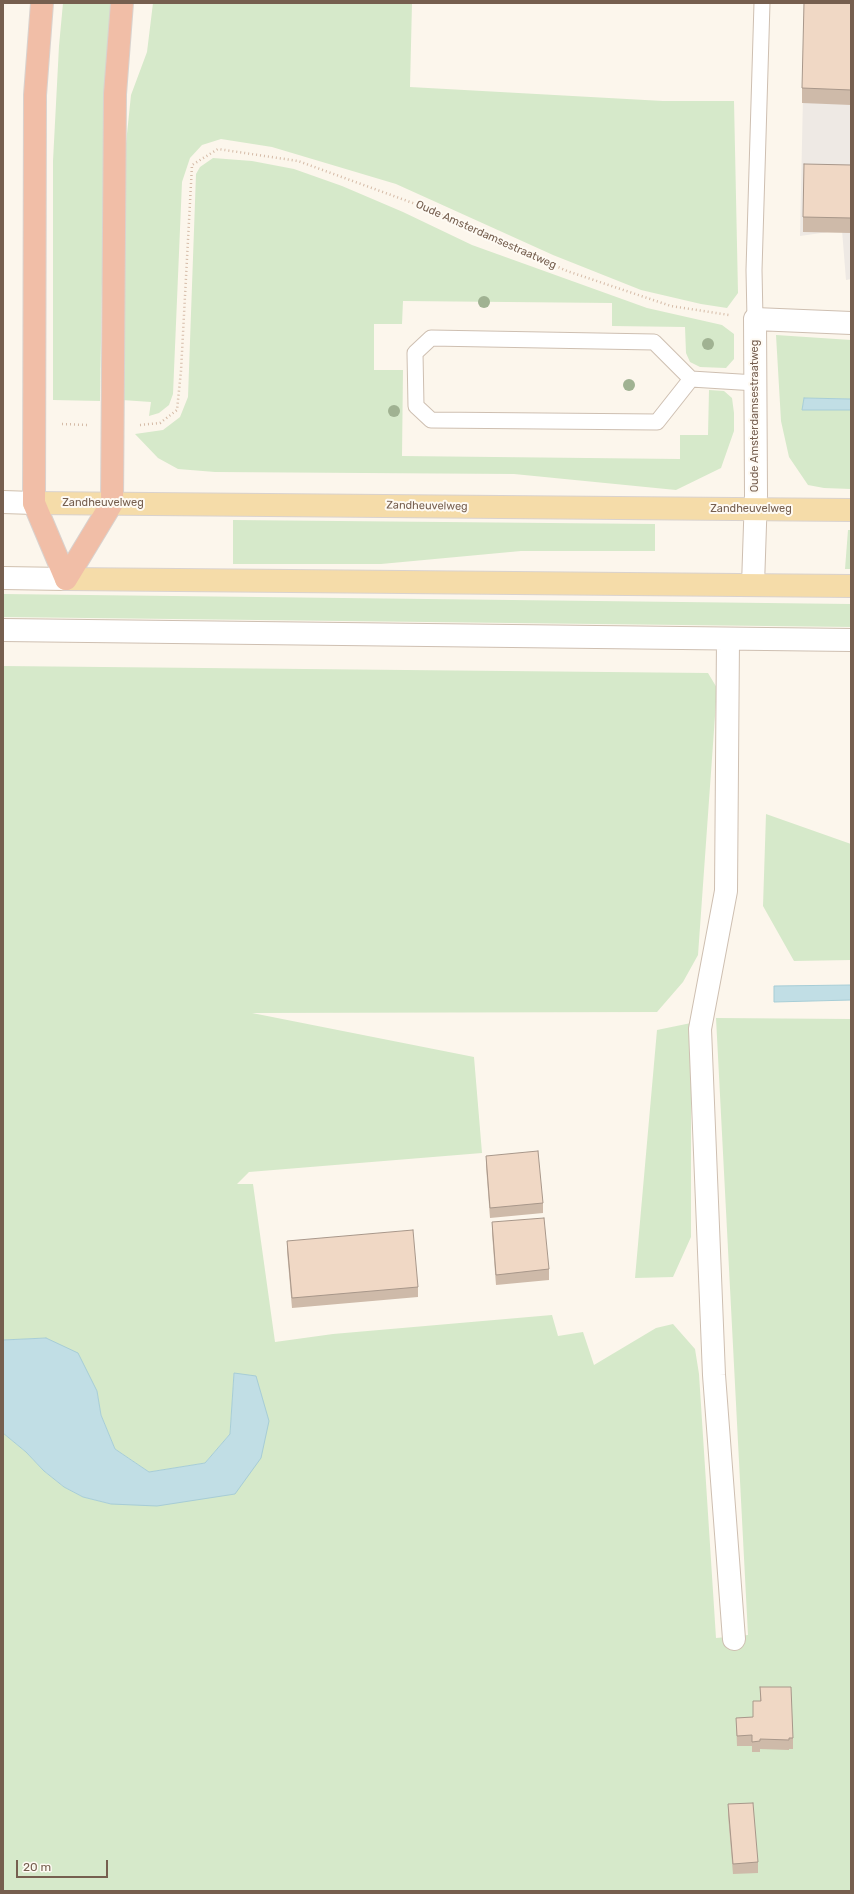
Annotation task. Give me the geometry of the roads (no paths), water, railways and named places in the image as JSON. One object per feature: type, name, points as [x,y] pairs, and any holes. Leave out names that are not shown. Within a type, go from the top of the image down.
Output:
[{"type":"highway","points":[[42,3],[35,95],[34,503],[66,579]]},
{"type":"highway","points":[[66,579],[112,503],[115,94],[122,3]]},
{"type":"main road","name":"Zandheuvelweg","points":[[34,503],[637,510],[851,510]]},
{"type":"main road","points":[[66,579],[851,586]]},
{"type":"street","points":[[755,319],[851,323]]},
{"type":"street","name":"Oude Amsterdamsestraatweg","points":[[753,585],[756,383],[755,319]]},
{"type":"street","name":"Zandheuvelweg","points":[[3,502],[34,503]]},
{"type":"street","points":[[3,578],[66,579]]},
{"type":"street","points":[[3,630],[851,640]]},
{"type":"street","points":[[728,639],[726,891],[700,1028],[714,1375],[734,1639]]},
{"type":"lane","points":[[755,319],[754,270],[762,3]]},
{"type":"lane","points":[[691,379],[657,422],[431,420],[416,406],[415,353],[431,338],[654,342],[691,379],[756,383]]},
{"type":"water","points":[[804,398],[851,399],[851,410],[802,410]]},
{"type":"water","points":[[851,985],[851,1000],[774,1002],[774,986]]},
{"type":"water","points":[[46,1338],[78,1353],[97,1391],[101,1415],[115,1449],[149,1472],[205,1463],[230,1434],[234,1373],[256,1376],[269,1421],[261,1458],[235,1494],[157,1506],[111,1504],[83,1497],[64,1487],[44,1471],[26,1452],[3,1433],[3,1340]]}]
